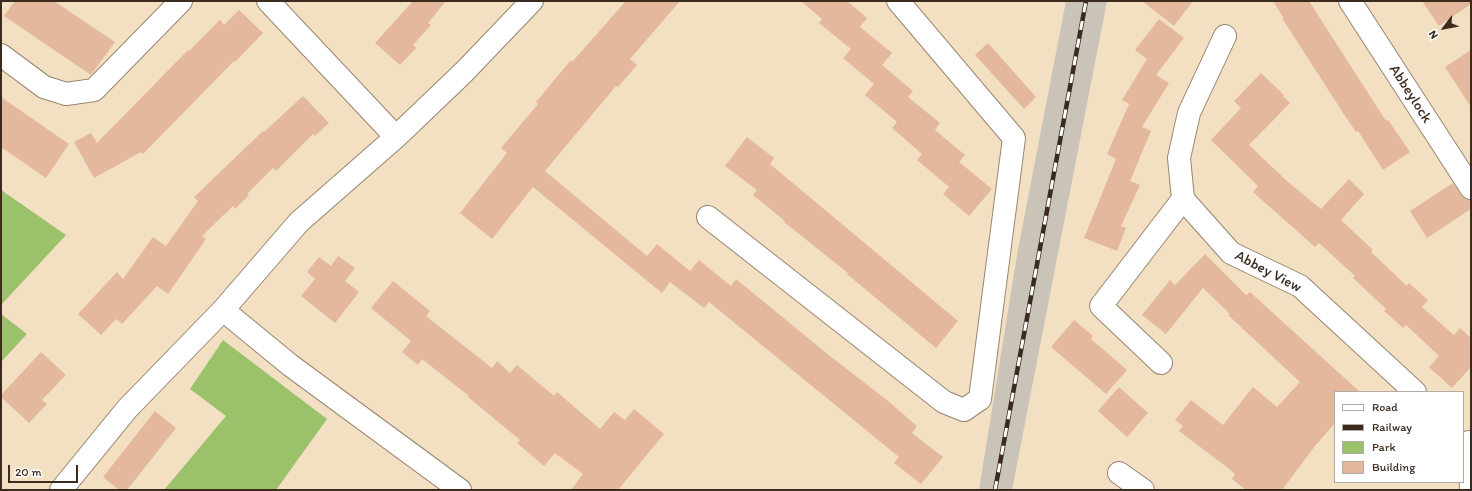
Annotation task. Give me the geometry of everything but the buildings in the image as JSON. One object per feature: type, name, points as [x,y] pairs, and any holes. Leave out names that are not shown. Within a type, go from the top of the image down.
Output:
[{"type":"street","points":[[1,55],[44,87],[66,94],[94,90],[181,1]]},
{"type":"street","points":[[268,1],[396,137]]},
{"type":"street","points":[[61,490],[127,409],[223,310],[299,222],[396,137],[464,72],[532,1]]},
{"type":"street","points":[[708,217],[944,402],[964,410],[980,399],[1014,138],[898,1]]},
{"type":"street","name":"Abbeylock","points":[[1350,1],[1471,188]]},
{"type":"street","points":[[1161,363],[1101,306],[1183,200],[1179,158],[1189,113],[1225,36]]},
{"type":"street","name":"Abbey View","points":[[1183,200],[1232,253],[1300,286],[1414,391]]},
{"type":"street","points":[[223,310],[290,365],[460,490]]},
{"type":"street","points":[[1468,440],[1471,490]]},
{"type":"street","points":[[1119,474],[1143,490]]},
{"type":"shaded area","points":[[1066,1],[1107,1],[1012,490],[979,490],[1017,255]]},
{"type":"green space","points":[[1,190],[66,235],[1,305]]},
{"type":"green space","points":[[1,314],[27,334],[1,362]]},
{"type":"green space","points":[[223,340],[327,419],[276,490],[164,490],[226,416],[190,389]]},
{"type":"railway","points":[[995,490],[1086,1]]}]
